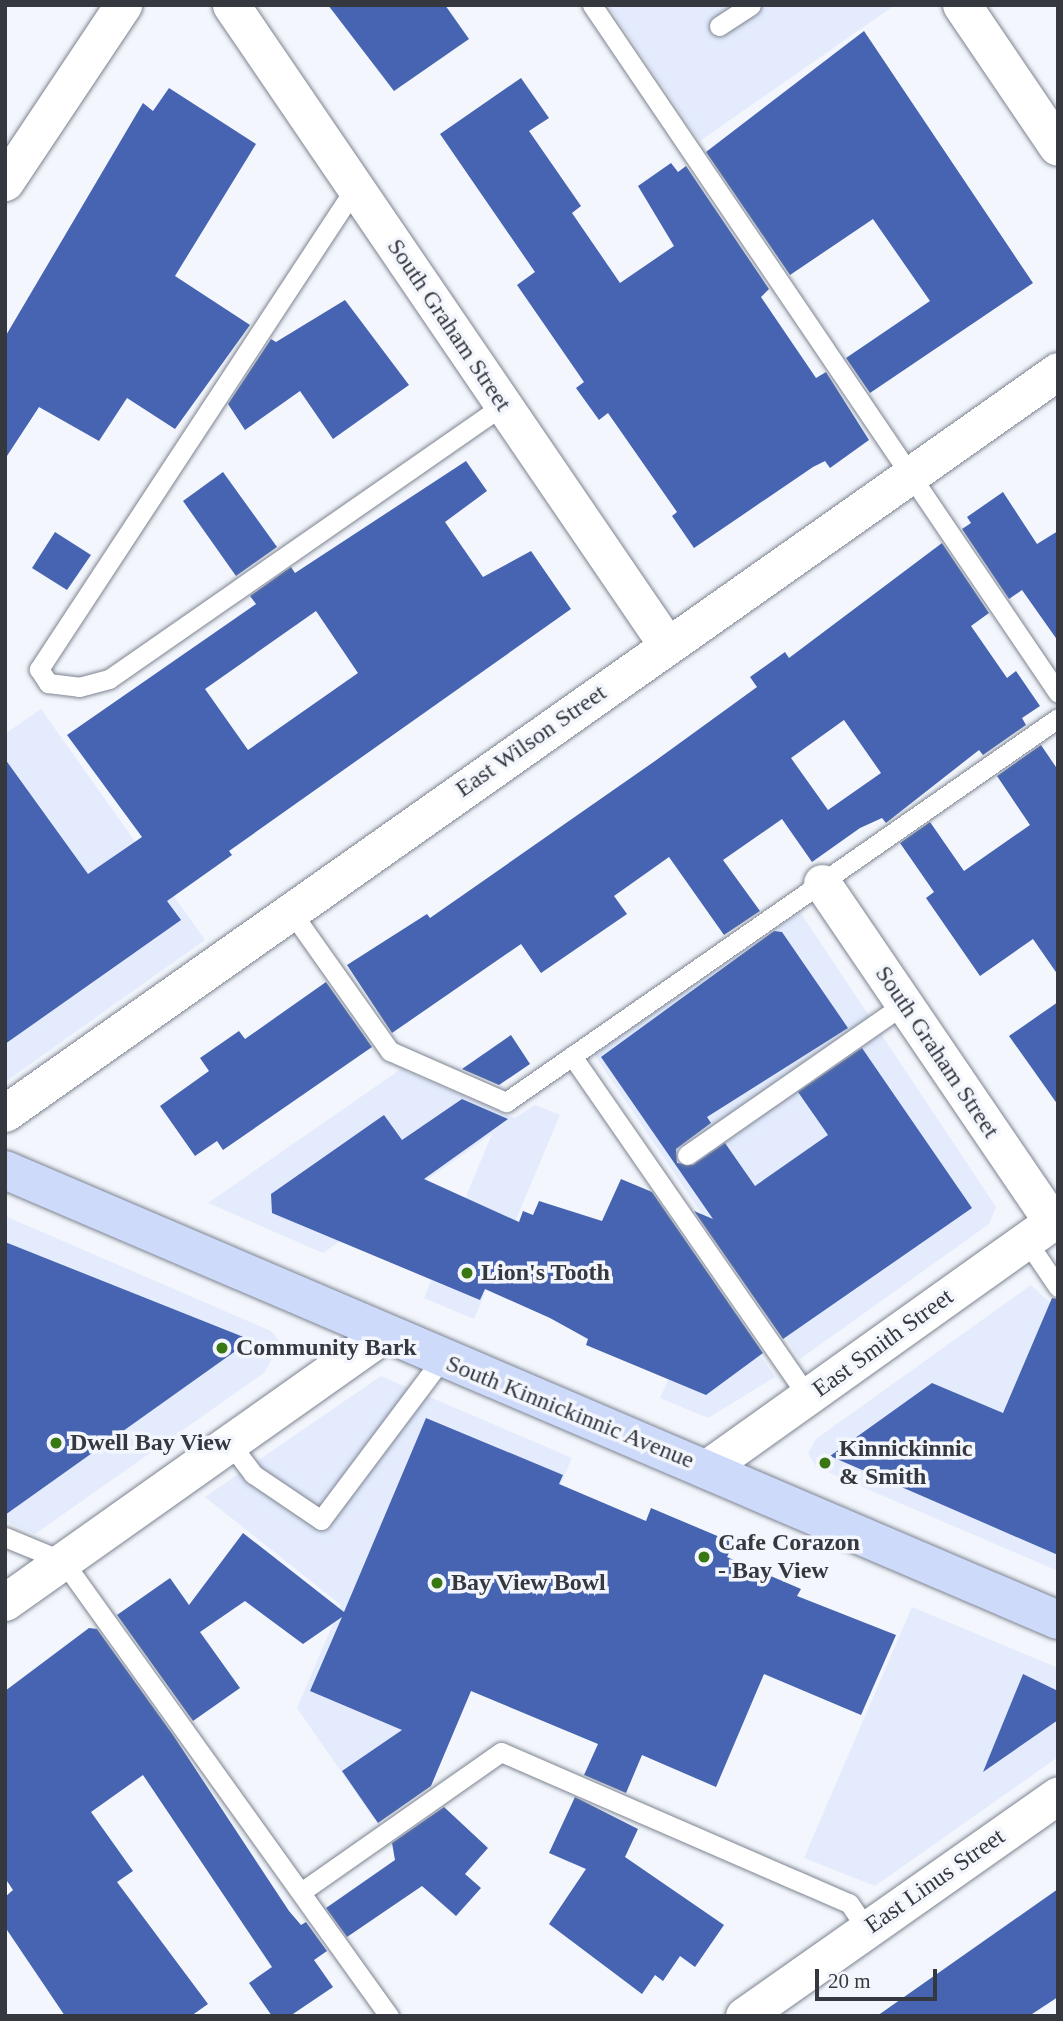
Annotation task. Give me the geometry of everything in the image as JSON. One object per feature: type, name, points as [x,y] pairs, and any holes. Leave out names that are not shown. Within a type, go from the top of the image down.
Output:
[{"type":"main road","name":"South Kinnickinnic Avenue","points":[[5,1170],[382,1335],[707,1468],[1058,1620]]},
{"type":"street","points":[[5,183],[122,5]]},
{"type":"street","name":"South Graham Street","points":[[231,5],[667,645]]},
{"type":"street","points":[[962,5],[1058,147]]},
{"type":"street","name":"East Wilson Street","points":[[5,1113],[1058,371]]},
{"type":"street","name":"South Graham Street","points":[[822,883],[904,1004],[1045,1227]]},
{"type":"street","name":"East Smith Street","points":[[707,1468],[1045,1227]]},
{"type":"street","points":[[5,1602],[382,1335]]},
{"type":"street","name":"East Linus Street","points":[[744,2016],[1058,1795]]},
{"type":"lane","points":[[592,5],[1058,693]]},
{"type":"lane","points":[[719,26],[751,5]]},
{"type":"lane","points":[[355,188],[38,669],[48,683],[109,679],[503,405]]},
{"type":"lane","points":[[290,910],[390,1051],[506,1102],[1058,718]]},
{"type":"lane","points":[[687,1155],[904,1004]]},
{"type":"lane","points":[[572,1056],[808,1396]]},
{"type":"lane","points":[[1045,1227],[1058,1287]]},
{"type":"lane","points":[[229,1442],[253,1474],[321,1520],[441,1360]]},
{"type":"lane","points":[[5,1537],[63,1561],[389,2016]]},
{"type":"lane","points":[[301,1892],[501,1752],[849,1903],[866,1928]]},
{"type":"shaded area","points":[[608,5],[895,5],[700,141]]},
{"type":"shaded area","points":[[41,709],[205,940],[5,1082],[5,734]]},
{"type":"shaded area","points":[[800,912],[996,1207],[989,1224],[800,1359],[594,1054]]},
{"type":"shaded area","points":[[401,1069],[515,1118],[535,1105],[560,1115],[474,1319],[424,1298],[492,1134],[323,1253],[208,1203]]},
{"type":"shaded area","name":"Dwell Bay View","points":[[5,1216],[271,1331],[281,1343],[264,1373],[35,1534],[5,1521]]},
{"type":"shaded area","points":[[710,1283],[775,1377],[708,1418],[660,1398]]},
{"type":"shaded area","points":[[1031,1285],[1058,1310],[1058,1571],[816,1467],[808,1453],[816,1439]]},
{"type":"shaded area","points":[[381,1376],[572,1458],[434,1777],[374,1819],[297,1708],[341,1605],[205,1497]]},
{"type":"shaded area","points":[[912,1607],[1058,1668],[1058,1757],[875,1886],[804,1858]]},
{"type":"building","points":[[328,5],[445,5],[469,39],[394,91]]},
{"type":"building","points":[[864,31],[1033,283],[870,393],[846,358],[930,301],[873,219],[790,275],[706,152]]},
{"type":"building","points":[[521,78],[549,118],[529,131],[581,206],[572,213],[620,283],[674,246],[638,186],[671,163],[678,172],[686,166],[769,289],[761,297],[816,378],[826,372],[869,440],[830,468],[825,461],[813,467],[694,548],[672,516],[677,512],[608,413],[599,420],[576,388],[584,382],[517,285],[535,272],[440,134]]},
{"type":"building","points":[[169,88],[256,144],[175,276],[250,325],[175,429],[127,398],[99,441],[39,407],[5,459],[5,337],[143,103],[153,111]]},
{"type":"building","points":[[345,300],[409,385],[333,439],[300,391],[245,430],[228,404],[271,339],[276,342]]},
{"type":"building","points":[[466,461],[487,491],[445,522],[483,577],[531,551],[571,609],[229,851],[232,855],[167,901],[181,920],[5,1044],[5,759],[88,874],[142,837],[67,735],[256,604],[250,596],[291,567],[295,573]],"holes":[[[316,611],[358,673],[248,750],[205,689]]]},
{"type":"building","points":[[223,472],[277,547],[236,576],[183,501]]},
{"type":"building","points":[[1003,492],[1037,544],[1058,531],[1058,641],[1022,590],[1009,599],[962,529],[971,523],[967,517]]},
{"type":"building","points":[[55,532],[91,555],[67,590],[32,568]]},
{"type":"building","points":[[942,543],[989,613],[971,626],[1007,678],[1016,671],[1040,706],[1022,718],[1026,725],[983,755],[979,750],[886,823],[882,818],[860,828],[812,862],[782,819],[723,860],[760,911],[724,935],[669,857],[614,896],[627,914],[541,973],[521,944],[392,1033],[347,965],[427,914],[430,918],[757,687],[750,677],[785,652],[789,658]],"holes":[[[844,720],[881,773],[828,810],[791,758]]]},
{"type":"building","points":[[1041,745],[1058,770],[1058,975],[1033,939],[980,976],[926,898],[934,892],[900,843],[930,822],[964,871],[1030,825],[997,776]]},
{"type":"building","points":[[774,931],[782,932],[848,1028],[707,1117],[711,1123],[676,1149],[677,1163],[693,1165],[725,1143],[755,1186],[828,1135],[798,1092],[862,1048],[972,1208],[783,1339],[694,1211],[713,1219],[601,1057]]},
{"type":"building","points":[[326,982],[372,1047],[223,1150],[217,1141],[195,1156],[160,1106],[209,1071],[200,1058],[239,1031],[245,1039]]},
{"type":"building","points":[[1058,1002],[1058,1105],[1009,1036]]},
{"type":"building","points":[[511,1035],[530,1064],[499,1085],[462,1069]]},
{"type":"building","points":[[462,1099],[508,1119],[424,1179],[519,1222],[523,1211],[533,1215],[539,1201],[602,1221],[621,1179],[652,1192],[763,1353],[706,1395],[586,1345],[588,1339],[550,1318],[485,1289],[480,1300],[272,1213],[271,1194],[384,1115],[402,1140]]},
{"type":"building","name":"Dwell Bay View","points":[[5,1242],[251,1340],[5,1515]]},
{"type":"building","points":[[1052,1298],[1058,1299],[1058,1555],[830,1456],[932,1383],[1003,1413]]},
{"type":"building","points":[[426,1418],[563,1475],[559,1484],[646,1521],[651,1508],[734,1543],[727,1557],[801,1589],[797,1596],[896,1635],[861,1715],[764,1674],[716,1787],[642,1755],[626,1793],[584,1775],[598,1744],[471,1691],[431,1786],[378,1823],[342,1771],[402,1730],[310,1691],[342,1617],[303,1644],[245,1601],[200,1632],[240,1688],[193,1721],[117,1615],[170,1578],[189,1605],[243,1533],[344,1612]]},
{"type":"building","points":[[89,1628],[97,1629],[173,1735],[289,1911],[301,1925],[306,1922],[327,1951],[314,1960],[333,1987],[290,2016],[272,2016],[249,1983],[272,1967],[143,1775],[91,1812],[133,1871],[117,1882],[208,2004],[191,2016],[65,2016],[5,1927],[5,1897],[13,1890],[5,1878],[5,1691]]},
{"type":"building","points":[[1023,1674],[1058,1691],[1058,1720],[983,1772]]},
{"type":"building","points":[[575,1797],[638,1829],[625,1857],[724,1925],[695,1967],[680,1956],[663,1981],[655,1975],[642,1994],[549,1924],[586,1869],[549,1853]]},
{"type":"building","points":[[444,1807],[488,1848],[465,1874],[481,1888],[456,1916],[422,1886],[347,1937],[326,1908],[395,1860],[392,1843]]},
{"type":"building","points":[[1058,1889],[1058,1997],[1029,2016],[877,2016]]},
{"type":"place","name":"Lion's Tooth","points":[[467,1273]]},
{"type":"place","name":"Community Bark","points":[[222,1348]]},
{"type":"place","name":"Dwell Bay View","points":[[56,1443]]},
{"type":"place","name":"Kinnickinnic & Smith","points":[[825,1463]]},
{"type":"place","name":"Cafe Corazon - Bay View","points":[[704,1557]]},
{"type":"place","name":"Bay View Bowl","points":[[437,1583]]}]
